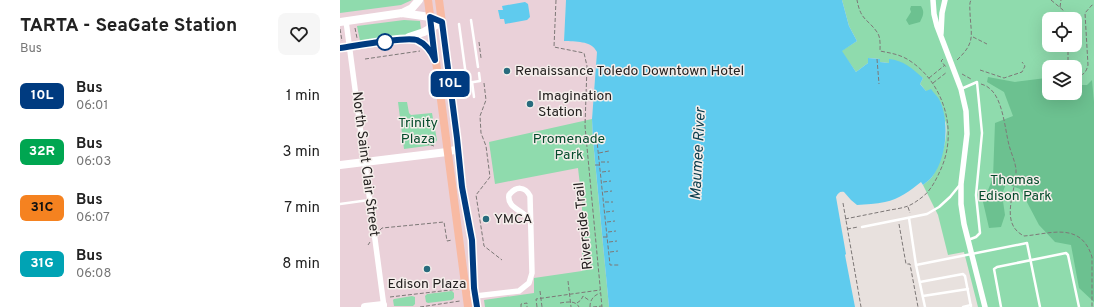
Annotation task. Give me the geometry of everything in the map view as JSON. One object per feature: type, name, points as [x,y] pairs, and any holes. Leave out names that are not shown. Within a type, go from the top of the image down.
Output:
[{"type":"main road","points":[[428,0],[462,264],[468,298],[477,307]]},
{"type":"main road","points":[[439,0],[462,187],[472,240],[473,263],[468,307]]},
{"type":"main road","points":[[456,218],[460,213],[467,215]]},
{"type":"main road","points":[[462,264],[467,266],[473,263]]},
{"type":"street","points":[[402,13],[412,8],[419,0]]},
{"type":"street","points":[[933,0],[937,26],[961,89],[968,124],[967,143],[961,184],[961,204],[968,240],[985,307]]},
{"type":"street","points":[[936,0],[944,1],[942,13],[942,36]]},
{"type":"street","points":[[343,21],[402,13],[430,17],[442,22]]},
{"type":"street","name":"North Saint Clair Street","points":[[343,21],[350,46],[384,306]]},
{"type":"street","points":[[341,45],[350,46],[402,39],[421,33],[442,22]]},
{"type":"street","points":[[402,39],[416,40],[422,43],[431,51],[435,60]]},
{"type":"street","points":[[340,166],[447,152],[458,149]]},
{"type":"street","points":[[468,298],[519,291],[527,286],[532,273],[531,223],[530,196],[525,189],[516,189],[509,195],[509,202],[514,208],[526,216],[531,223]]},
{"type":"street","points":[[365,307],[384,306]]},
{"type":"lane","points":[[471,20],[478,67]]},
{"type":"lane","points":[[459,24],[467,83],[480,81],[479,73]]},
{"type":"lane","points":[[472,82],[474,97]]},
{"type":"lane","points":[[961,89],[977,82],[982,133],[976,195],[980,233],[976,237],[968,240]]},
{"type":"lane","points":[[862,227],[927,214],[939,207],[961,184]]},
{"type":"lane","points":[[340,204],[370,200]]},
{"type":"lane","points":[[910,218],[916,265],[925,307]]},
{"type":"lane","points":[[916,265],[1027,243],[1040,307]]},
{"type":"lane","points":[[1001,307],[994,269],[996,267],[1066,253],[1068,255],[1079,307]]},
{"type":"lane","points":[[920,282],[963,274],[965,276],[971,306],[962,307]]},
{"type":"lane","points":[[923,296],[968,289]]},
{"type":"path","name":"Riverside Trail","points":[[556,0],[554,47],[584,53],[587,66],[585,126],[602,306]]},
{"type":"path","points":[[845,219],[908,206],[923,197],[936,181],[943,164],[949,141],[948,122],[943,102],[932,84],[907,59],[896,54],[880,51],[880,39],[877,32],[859,11],[857,0]]},
{"type":"path","points":[[932,84],[967,50],[972,37],[970,15],[971,0]]},
{"type":"path","points":[[1051,0],[1064,12]]},
{"type":"path","points":[[1060,7],[1061,0]]},
{"type":"path","points":[[1082,74],[1086,71],[1088,65],[1085,13],[1088,8],[1094,5]]},
{"type":"path","points":[[355,26],[358,41]]},
{"type":"path","points":[[340,28],[341,45]]},
{"type":"path","points":[[972,37],[987,44]]},
{"type":"path","points":[[480,42],[482,64]]},
{"type":"path","points":[[877,59],[879,84]]},
{"type":"path","points":[[980,70],[1004,78],[1022,72],[1024,66],[1022,62]]},
{"type":"path","points":[[928,79],[951,64]]},
{"type":"path","points":[[960,72],[964,76],[990,88],[995,95],[1002,113],[1008,145],[1016,167],[1016,179],[1010,216],[1014,228],[1019,234],[1024,236],[1064,231],[1083,240],[1090,250],[1092,257],[1092,307]]},
{"type":"path","points":[[484,78],[486,100],[480,116],[481,133],[486,146],[490,177],[476,195],[484,246],[502,260]]},
{"type":"path","points":[[606,140],[597,141],[610,265],[620,265]]},
{"type":"path","points":[[425,143],[435,146]]},
{"type":"path","points":[[599,153],[610,151]]},
{"type":"path","points":[[596,165],[609,162]]},
{"type":"path","points":[[601,172],[610,171]]},
{"type":"path","points":[[602,182],[611,181]]},
{"type":"path","points":[[603,192],[612,192]]},
{"type":"path","points":[[604,202],[613,202]]},
{"type":"path","points":[[842,203],[862,307]]},
{"type":"path","points":[[908,206],[910,218]]},
{"type":"path","points":[[605,212],[614,211]]},
{"type":"path","points":[[898,220],[906,264],[910,264],[918,307]]},
{"type":"path","points":[[606,222],[615,221]]},
{"type":"path","points":[[382,228],[444,222],[447,241]]},
{"type":"path","points":[[847,229],[862,227]]},
{"type":"path","points":[[607,232],[616,231]]},
{"type":"path","points":[[603,237],[608,237]]},
{"type":"path","points":[[608,242],[617,241]]},
{"type":"path","points":[[609,252],[618,252]]},
{"type":"path","points":[[568,280],[571,307]]},
{"type":"path","points":[[390,297],[459,289]]},
{"type":"path","points":[[537,307],[536,298],[600,290]]},
{"type":"path","points":[[540,291],[542,307]]},
{"type":"path","points":[[590,307],[590,302],[593,297],[600,292]]},
{"type":"path","points":[[577,304],[583,296],[590,302]]},
{"type":"path","points":[[420,307],[468,298]]},
{"type":"path","points":[[560,303],[570,302],[577,304],[579,307]]},
{"type":"path","points":[[521,307],[521,304],[527,303],[527,307]]},
{"type":"path","points":[[593,307],[602,306]]},
{"type":"shaded area","points":[[340,0],[566,0],[564,40],[589,43],[595,47],[597,52],[592,119],[609,307],[340,307]]},
{"type":"green space","points":[[340,0],[412,0],[401,5],[340,13]]},
{"type":"green space","name":"Thomas Edison Park","points":[[842,0],[1094,0],[1094,307],[978,307],[964,252],[948,255],[938,215],[923,185],[932,177],[941,158],[947,128],[945,119],[920,84],[923,78],[889,63],[880,62],[880,59],[869,58],[868,63],[856,72],[841,51],[857,41],[849,26]]},
{"type":"green space","points":[[911,6],[921,6],[923,14],[920,22],[909,25],[906,20],[911,12]]},
{"type":"green space","points":[[404,20],[420,21],[421,30],[402,36],[360,41],[357,26]]},
{"type":"green space","points":[[988,77],[1015,82],[1042,79],[1042,100],[1082,100],[1082,85],[1087,85],[1092,80],[1094,102],[1094,302],[1079,288],[1071,245],[1055,242],[1039,225],[1020,189],[1006,184],[1002,194],[1005,215],[1001,227],[989,228],[983,202],[993,178],[995,123],[1013,116],[1004,92],[987,82]]},
{"type":"green space","name":"Trinity Plaza","points":[[398,102],[407,102],[409,113],[411,115],[432,113],[437,140],[434,145],[404,149]]},
{"type":"green space","name":"Promenade Park","points":[[592,119],[609,307],[485,307],[484,300],[534,293],[534,278],[582,271],[582,203],[578,168],[495,184],[489,142]]},
{"type":"green space","points":[[452,291],[454,293],[454,298],[452,300],[426,302],[425,296],[427,294]]},
{"type":"green space","points":[[412,296],[415,297],[415,304],[413,306],[394,306],[394,299]]},
{"type":"water","name":"Maumee River","points":[[566,0],[842,0],[849,26],[857,41],[842,51],[856,72],[868,63],[868,58],[880,59],[880,62],[889,63],[889,59],[899,61],[912,68],[923,78],[920,84],[926,91],[931,89],[938,98],[945,117],[946,128],[944,150],[937,169],[932,177],[923,185],[921,182],[895,199],[885,202],[857,205],[844,192],[839,193],[836,197],[855,307],[609,307],[592,119],[597,52],[591,45],[564,41]]},
{"type":"water","points":[[525,2],[528,4],[530,17],[527,20],[505,24],[504,19],[500,19],[498,10],[503,10],[502,6]]},
{"type":"bus line","name":"10L","points":[[340,48],[410,39],[422,43],[428,48],[435,60],[430,17],[442,22],[462,187],[472,240],[474,288],[477,307]]},
{"type":"place","name":"Renaissance Toledo Downtown Hotel","points":[[507,71]]},
{"type":"place","name":"Imagination Station","points":[[530,104]]},
{"type":"place","name":"YMCA","points":[[486,219]]},
{"type":"place","name":"Edison Plaza","points":[[427,269]]}]
